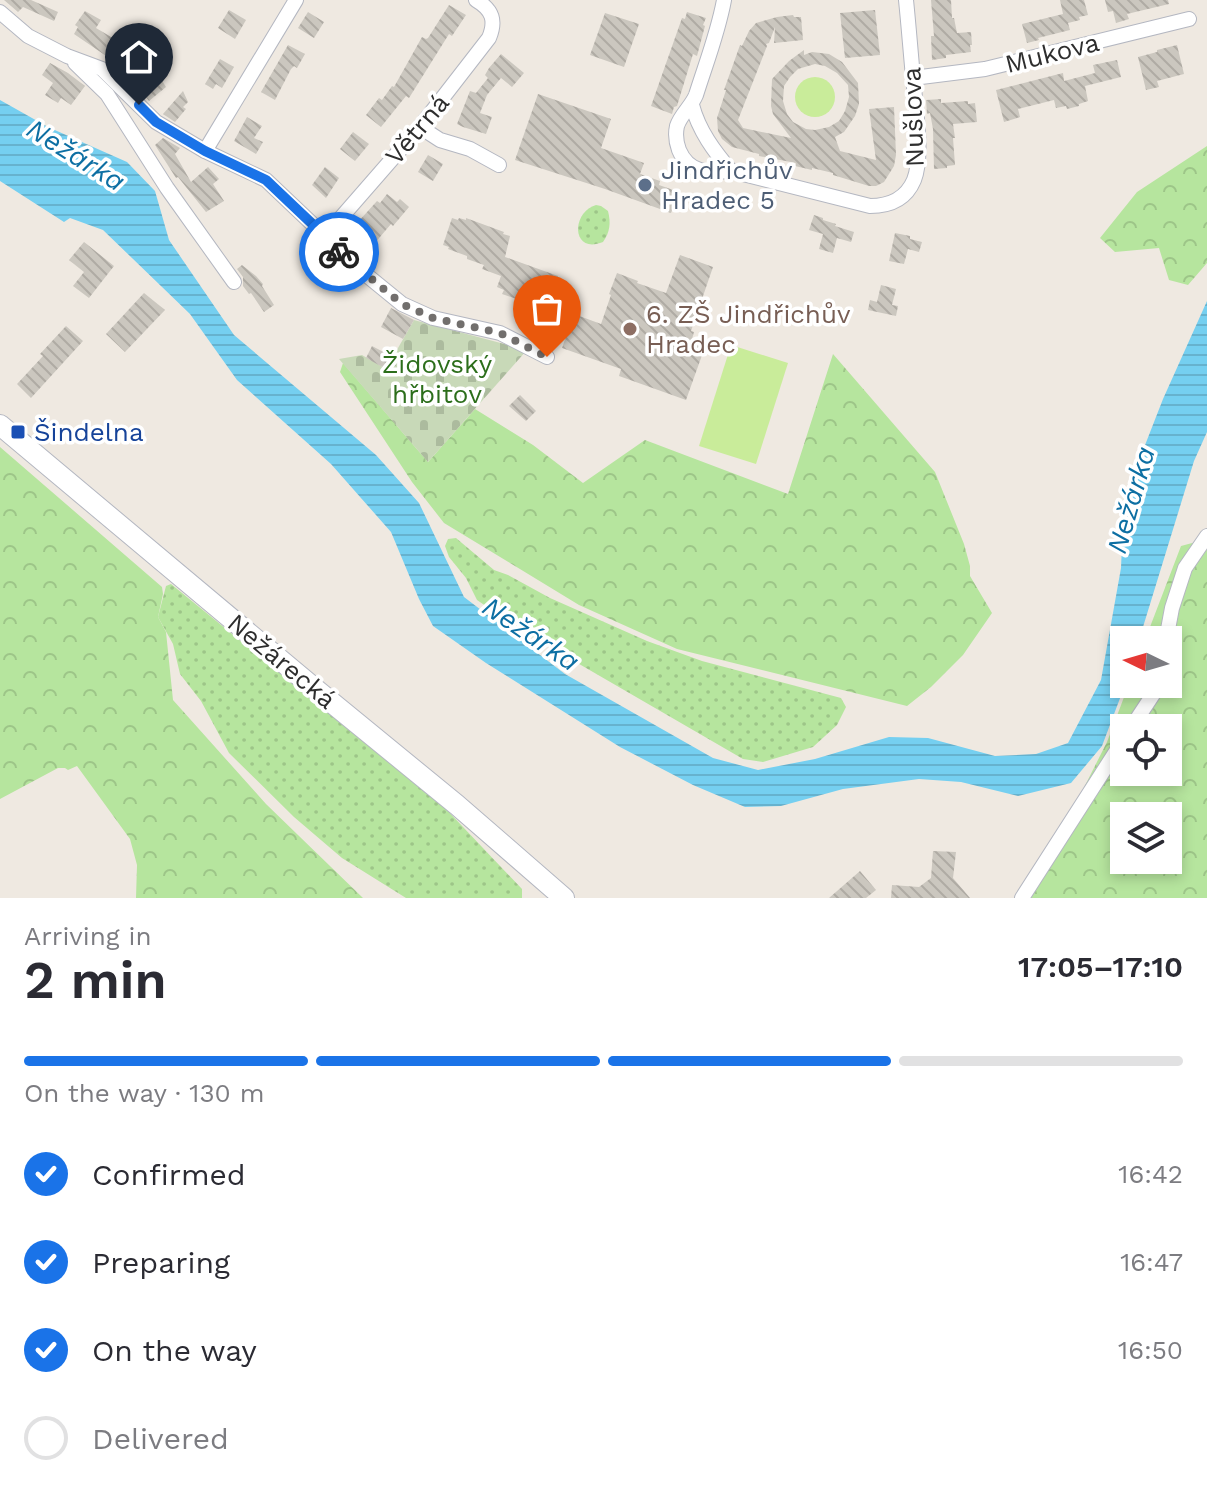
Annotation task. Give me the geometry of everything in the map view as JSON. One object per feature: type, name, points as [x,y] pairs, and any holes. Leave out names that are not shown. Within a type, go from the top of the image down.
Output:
[{"type":"street","points":[[205,151],[296,0]]},
{"type":"street","name":"Větrná","points":[[325,236],[420,127],[489,38],[493,27],[492,15],[476,0]]},
{"type":"street","points":[[724,0],[715,38],[692,105],[708,141],[731,171]]},
{"type":"street","name":"Nušlova","points":[[692,105],[678,124],[676,133],[682,157],[691,167],[710,173],[731,171],[870,206],[896,201],[905,195],[918,170],[918,131],[906,0]]},
{"type":"street","points":[[0,12],[28,36],[102,69],[156,122],[205,151],[266,180],[342,255],[402,304],[433,318],[500,333],[547,357]]},
{"type":"street","name":"Mukova","points":[[913,78],[985,69],[1189,19]]},
{"type":"street","points":[[67,56],[107,94],[167,188],[234,282]]},
{"type":"street","points":[[420,127],[440,140],[470,149],[499,165]]},
{"type":"street","name":"Nežárecká","points":[[0,425],[457,805],[564,898]]},
{"type":"street","points":[[1169,626],[1185,568],[1207,536]]},
{"type":"street","points":[[1022,898],[1110,761]]},
{"type":"green space","points":[[815,77],[829,83],[835,97],[829,111],[815,117],[801,111],[795,97],[801,83]]},
{"type":"green space","points":[[1207,146],[1207,263],[1188,285],[1169,280],[1159,248],[1115,252],[1100,238],[1137,192]]},
{"type":"green space","points":[[596,205],[608,211],[607,235],[603,242],[585,243],[580,238],[579,223],[588,209]]},
{"type":"green space","name":"Židovský hřbitov","points":[[414,320],[527,350],[428,462],[339,359],[362,355],[386,369]]},
{"type":"green space","points":[[731,345],[788,363],[756,464],[699,446]]},
{"type":"green space","points":[[833,354],[935,472],[964,544],[970,576],[992,613],[963,655],[907,706],[677,649],[579,605],[444,523],[412,482],[340,372],[343,363],[428,462],[475,409],[533,445],[583,483],[645,440],[788,494]]},
{"type":"green space","points":[[0,447],[162,587],[158,617],[166,632],[173,700],[266,804],[363,898],[136,898],[137,865],[130,839],[77,766],[68,770],[58,768],[0,799]]},
{"type":"green space","points":[[456,538],[494,570],[647,641],[702,661],[841,698],[846,707],[837,725],[813,747],[763,762],[743,759],[524,632],[477,600],[445,546],[448,539]]},
{"type":"green space","points":[[1207,539],[1207,898],[1022,898],[1055,845],[1110,734],[1110,786],[1182,786],[1182,714],[1118,714],[1124,698],[1182,698],[1182,626],[1150,626],[1181,546]]},
{"type":"green space","points":[[171,584],[445,808],[522,889],[522,898],[406,898],[342,858],[294,817],[229,753],[201,701],[180,674],[173,644],[158,617],[166,586]]},
{"type":"water","name":"Nežárka","points":[[0,100],[48,127],[127,162],[155,191],[169,240],[234,335],[376,455],[419,503],[464,597],[565,674],[713,758],[758,770],[815,759],[889,737],[928,738],[995,756],[1036,754],[1068,743],[1101,680],[1110,630],[1110,698],[1120,698],[1114,714],[1110,714],[1110,725],[1102,746],[1071,783],[1018,796],[961,782],[919,779],[843,789],[781,806],[745,807],[693,785],[620,747],[433,626],[391,532],[331,464],[237,380],[190,314],[103,230],[70,218],[64,222],[0,181]]},
{"type":"water","name":"Nežárka","points":[[1207,301],[1207,432],[1194,461],[1143,626],[1111,626],[1121,568],[1124,499],[1163,399]]},
{"type":"building","points":[[4,0],[31,0],[58,12],[54,21],[23,7],[18,12]]},
{"type":"building","points":[[931,0],[951,0],[957,33],[971,32],[971,52],[932,60]]},
{"type":"building","points":[[1060,0],[1084,0],[1088,15],[1068,23],[1070,30],[1027,43],[1022,24],[1063,14]]},
{"type":"building","points":[[1105,0],[1168,0],[1169,4],[1127,14],[1129,19],[1116,23],[1113,11],[1108,12]]},
{"type":"building","points":[[449,5],[466,15],[452,36],[449,34],[409,98],[406,96],[381,127],[366,115],[379,98],[382,100],[394,87],[422,37],[428,38]]},
{"type":"building","points":[[229,10],[246,20],[235,39],[218,28]]},
{"type":"building","points":[[875,10],[880,55],[845,58],[840,13]]},
{"type":"building","points":[[85,11],[101,20],[96,28],[128,47],[118,64],[74,34],[78,27],[75,25]]},
{"type":"building","points":[[308,12],[324,22],[314,38],[298,28]]},
{"type":"building","points":[[687,12],[706,18],[705,26],[697,56],[693,54],[672,114],[651,106],[682,18],[685,19]]},
{"type":"building","points":[[605,13],[639,24],[624,67],[590,55]]},
{"type":"building","points":[[777,17],[801,17],[803,40],[774,43],[775,27],[738,120],[743,128],[791,138],[773,114],[772,79],[804,50],[804,55],[812,52],[829,54],[842,62],[858,83],[859,104],[855,116],[844,132],[835,137],[840,151],[876,160],[869,109],[894,107],[896,155],[894,166],[884,182],[869,186],[833,173],[759,156],[732,147],[722,139],[717,118],[740,45],[756,23]],"holes":[[[815,64],[825,66],[848,85],[845,111],[839,121],[829,127],[806,129],[793,122],[787,114],[783,101],[784,86],[798,69]]]},
{"type":"building","points":[[288,45],[305,54],[297,68],[294,66],[291,69],[275,100],[261,92]]},
{"type":"building","points":[[1177,45],[1184,74],[1157,81],[1159,87],[1146,90],[1138,57]]},
{"type":"building","points":[[501,54],[524,73],[512,87],[501,78],[487,95],[480,113],[492,117],[486,134],[457,124],[470,91],[476,93],[488,78],[485,75],[489,68]]},
{"type":"building","points":[[220,59],[234,67],[222,88],[216,84],[213,89],[205,84]]},
{"type":"building","points":[[1117,60],[1121,77],[1085,86],[1088,101],[1079,106],[1056,108],[1054,100],[1018,109],[1020,117],[1004,122],[996,90],[1063,73],[1064,81],[1095,73],[1093,65]]},
{"type":"building","points":[[50,63],[85,86],[71,105],[61,98],[58,103],[45,95],[53,83],[42,75]]},
{"type":"building","points":[[156,71],[166,87],[149,101],[140,89],[145,85],[142,81]]},
{"type":"building","points":[[183,91],[188,102],[175,122],[163,114]]},
{"type":"building","points":[[538,94],[611,119],[601,148],[644,163],[640,174],[679,192],[671,213],[515,160]]},
{"type":"building","points":[[941,99],[941,103],[975,103],[977,122],[953,124],[955,165],[934,169],[933,129],[926,100]]},
{"type":"building","points":[[247,117],[262,126],[254,138],[263,142],[256,154],[234,141]]},
{"type":"building","points":[[353,132],[369,144],[355,161],[340,149]]},
{"type":"building","points":[[163,138],[180,148],[175,154],[191,182],[208,167],[219,179],[213,184],[224,201],[206,212],[176,178],[155,145]]},
{"type":"building","points":[[428,155],[443,164],[433,181],[418,172]]},
{"type":"building","points":[[325,167],[339,178],[326,198],[312,185]]},
{"type":"building","points":[[387,194],[409,207],[369,250],[348,233]]},
{"type":"building","points":[[814,215],[854,232],[851,242],[837,238],[833,253],[819,249],[823,234],[809,230]]},
{"type":"building","points":[[452,218],[466,218],[504,232],[510,236],[505,257],[564,281],[552,316],[502,294],[504,290],[497,287],[501,276],[482,269],[484,265],[443,245]]},
{"type":"building","points":[[895,233],[922,242],[919,252],[908,249],[904,264],[889,261]]},
{"type":"building","points":[[84,242],[114,266],[89,298],[73,286],[84,272],[69,260]]},
{"type":"building","name":"6. ZŠ Jindřichův Hradec","points":[[680,255],[713,267],[691,331],[694,332],[692,339],[706,344],[686,400],[619,376],[621,369],[562,348],[574,314],[601,324],[617,273],[666,293]]},
{"type":"building","points":[[242,265],[263,284],[274,305],[264,312],[243,286],[243,277],[237,269]]},
{"type":"building","points":[[881,285],[896,289],[892,305],[898,306],[896,316],[868,310],[870,300],[877,302]]},
{"type":"building","points":[[144,293],[165,310],[125,352],[106,334]]},
{"type":"building","points":[[391,308],[414,320],[403,339],[381,327]]},
{"type":"building","points":[[66,326],[83,341],[31,398],[17,384]]},
{"type":"building","points":[[372,346],[393,357],[386,369],[366,358]]},
{"type":"building","points":[[520,395],[536,411],[526,421],[509,406]]},
{"type":"building","points":[[933,851],[956,852],[953,878],[970,898],[891,898],[892,885],[919,887],[931,878]]},
{"type":"building","points":[[860,871],[876,890],[866,898],[829,898]]},
{"type":"way so far","points":[[339,252],[402,304],[433,318],[500,333],[547,357]]},
{"type":"place","name":"Jindřichův Hradec 5","points":[[645,185]]},
{"type":"place","name":"6. ZŠ Jindřichův Hradec","points":[[630,329]]},
{"type":"place","name":"Šindelna","points":[[18,432]]},
{"type":"route","points":[[139,105],[156,122],[205,151],[266,180],[339,252]]}]
